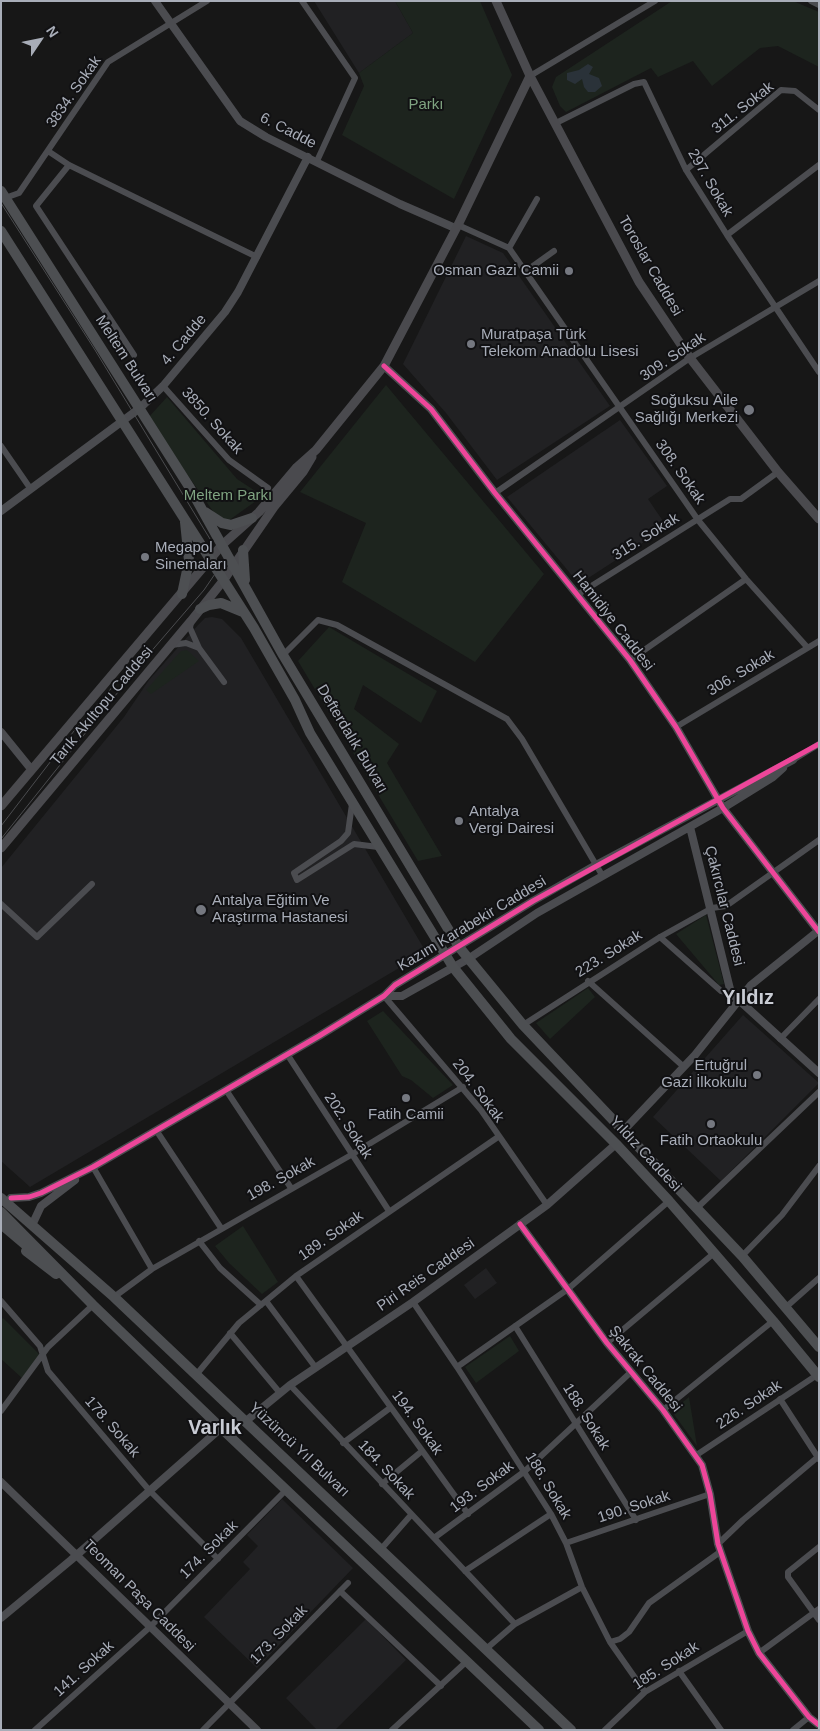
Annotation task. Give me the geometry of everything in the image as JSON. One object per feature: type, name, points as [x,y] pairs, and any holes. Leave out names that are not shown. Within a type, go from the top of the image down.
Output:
[{"type":"main road","name":"Toroslar Caddesi","points":[[496,1],[530,76],[640,282],[690,358],[778,472],[819,519]]},
{"type":"main road","points":[[316,450],[384,366],[530,76]]},
{"type":"main road","name":"Meltem Bulvarı","points":[[3,195],[140,408],[222,545]]},
{"type":"main road","points":[[1,231],[123,420],[223,581]]},
{"type":"main road","name":"Tarık Akıltopu Caddesi","points":[[1,806],[222,545],[276,494],[297,467],[316,450]]},
{"type":"main road","name":"Tarık Akıltopu Caddesi","points":[[1,848],[223,581],[243,550],[303,472],[316,450]]},
{"type":"main road","points":[[202,509],[222,523],[231,525],[252,518]]},
{"type":"main road","points":[[182,594],[189,561],[185,521]]},
{"type":"main road","name":"Defterdalık Bulvarı","points":[[222,545],[283,655],[459,947]]},
{"type":"main road","points":[[243,550],[243,568],[252,597]]},
{"type":"main road","name":"Defterdalık Bulvarı","points":[[223,581],[295,700],[310,734],[446,955]]},
{"type":"main road","points":[[200,609],[221,603],[243,612]]},
{"type":"main road","points":[[1,811],[13,791]]},
{"type":"main road","name":"Yıldız Caddesi","points":[[459,947],[523,1025],[742,1256],[819,1348]]},
{"type":"main road","name":"Yıldız Caddesi","points":[[446,955],[453,967],[511,1039],[616,1144],[669,1202],[773,1321],[818,1376]]},
{"type":"main road","points":[[1,1188],[6,1198],[34,1221],[96,1281]]},
{"type":"main road","name":"Yüzüncü Yıl Bulvarı","points":[[6,1198],[114,1296],[572,1730]]},
{"type":"main road","points":[[1,1212],[93,1305],[539,1730]]},
{"type":"main road","points":[[1,1224],[84,1295]]},
{"type":"main road","points":[[1,1232],[84,1295]]},
{"type":"street","name":"6. Cadde","points":[[155,1],[240,121],[266,137],[414,211],[456,226]]},
{"type":"street","name":"3834. Sokak","points":[[3,195],[18,193],[108,62],[172,25],[207,1]]},
{"type":"street","points":[[302,1],[355,78],[317,161]]},
{"type":"street","points":[[530,76],[655,1]]},
{"type":"street","points":[[811,1],[819,5]]},
{"type":"street","name":"297. Sokak","points":[[556,124],[634,84],[644,82],[686,170],[774,308],[819,372]]},
{"type":"street","name":"311. Sokak","points":[[686,170],[781,90],[795,91],[819,110]]},
{"type":"street","points":[[48,151],[69,166],[257,256]]},
{"type":"street","name":"4. Cadde","points":[[1,511],[140,408],[163,386],[225,312],[238,292],[308,157]]},
{"type":"street","points":[[727,235],[819,165]]},
{"type":"street","points":[[69,166],[36,206],[134,355]]},
{"type":"street","points":[[509,248],[537,199]]},
{"type":"street","name":"308. Sokak","points":[[456,226],[509,248],[698,520],[746,579],[807,647]]},
{"type":"street","points":[[526,271],[554,251]]},
{"type":"street","name":"309. Sokak","points":[[495,493],[621,408],[690,358],[819,281]]},
{"type":"street","name":"Hamidiye Caddesi","points":[[384,366],[431,409],[495,493],[630,660],[676,727],[723,808],[818,931]]},
{"type":"street","name":"3850. Sokak","points":[[163,386],[229,460],[268,488]]},
{"type":"street","points":[[1,446],[30,488]]},
{"type":"street","name":"315. Sokak","points":[[577,595],[730,498],[741,499],[778,472]]},
{"type":"street","points":[[630,660],[746,579]]},
{"type":"street","points":[[283,655],[318,620],[337,625],[507,719],[522,739],[602,875]]},
{"type":"street","points":[[191,621],[190,628],[199,648],[224,682]]},
{"type":"street","name":"306. Sokak","points":[[676,727],[819,641]]},
{"type":"street","points":[[171,645],[186,643],[199,648]]},
{"type":"street","points":[[1,732],[31,769]]},
{"type":"street","name":"Kazım Karabekir Caddesi","points":[[93,1167],[384,996],[395,985],[596,865],[793,760],[819,744]]},
{"type":"street","name":"Kazım Karabekir Caddesi","points":[[384,996],[402,996],[468,959],[537,913],[773,778],[793,760]]},
{"type":"street","points":[[352,803],[348,834],[341,841],[294,873],[297,880],[354,844],[378,847]]},
{"type":"street","name":"Çakırcılar Caddesi","points":[[690,827],[712,908],[731,993],[819,1074]]},
{"type":"street","name":"223. Sokak","points":[[523,1025],[588,981],[660,937],[712,908],[726,906],[819,840]]},
{"type":"street","points":[[1,904],[37,937],[92,884]]},
{"type":"street","points":[[624,1130],[684,1067],[751,985],[818,931]]},
{"type":"street","points":[[660,937],[721,991],[731,993]]},
{"type":"street","points":[[588,981],[684,1067]]},
{"type":"street","name":"204. Sokak","points":[[384,996],[463,1087],[547,1206]]},
{"type":"street","points":[[780,1039],[819,999]]},
{"type":"street","name":"202. Sokak","points":[[287,1054],[351,1155],[390,1211]]},
{"type":"street","name":"198. Sokak","points":[[114,1296],[152,1269],[220,1228],[351,1155],[463,1087]]},
{"type":"street","points":[[226,1090],[291,1188]]},
{"type":"street","points":[[697,1208],[819,1092]]},
{"type":"street","points":[[156,1130],[220,1228]]},
{"type":"street","name":"189. Sokak","points":[[196,1375],[230,1333],[296,1276],[498,1137]]},
{"type":"street","name":"Piri Reis Caddesi","points":[[246,1421],[290,1385],[413,1302],[547,1206],[616,1144]]},
{"type":"street","points":[[742,1256],[782,1215],[819,1166]]},
{"type":"street","points":[[6,1198],[29,1197],[41,1194],[93,1167]]},
{"type":"street","points":[[34,1221],[41,1206],[93,1167]]},
{"type":"street","points":[[93,1167],[152,1269]]},
{"type":"street","points":[[458,1367],[568,1289],[669,1202]]},
{"type":"street","name":"Şakrak Caddesi","points":[[520,1224],[607,1343],[663,1410],[702,1465],[710,1494],[719,1548],[748,1631],[759,1653],[810,1717],[819,1725]]},
{"type":"street","points":[[199,1241],[220,1268],[263,1303],[316,1368]]},
{"type":"street","points":[[607,1343],[713,1254]]},
{"type":"street","name":"194. Sokak","points":[[296,1276],[468,1514]]},
{"type":"street","points":[[785,1308],[819,1278]]},
{"type":"street","name":"186. Sokak","points":[[413,1302],[458,1367],[551,1514],[566,1543],[582,1587],[610,1642],[645,1692]]},
{"type":"street","name":"178. Sokak","points":[[2,1305],[40,1346],[48,1372],[149,1490],[218,1559]]},
{"type":"street","points":[[1,1411],[48,1347],[93,1305]]},
{"type":"street","points":[[663,1410],[773,1321]]},
{"type":"street","name":"188. Sokak","points":[[515,1326],[636,1520]]},
{"type":"street","points":[[230,1333],[280,1393]]},
{"type":"street","name":"193. Sokak","points":[[434,1538],[525,1471],[576,1426],[631,1372]]},
{"type":"street","name":"226. Sokak","points":[[695,1456],[818,1376]]},
{"type":"street","name":"184. Sokak","points":[[290,1385],[515,1624]]},
{"type":"street","points":[[610,1642],[620,1639],[629,1632],[649,1604],[719,1548],[743,1520],[818,1457],[780,1399]]},
{"type":"street","points":[[343,1443],[390,1408]]},
{"type":"street","points":[[1,1618],[221,1428]]},
{"type":"street","points":[[382,1484],[422,1451]]},
{"type":"street","name":"Teoman Paşa Caddesi","points":[[1,1482],[256,1730]]},
{"type":"street","name":"174. Sokak","points":[[150,1627],[286,1490]]},
{"type":"street","name":"190. Sokak","points":[[566,1543],[710,1494]]},
{"type":"street","points":[[465,1571],[551,1514]]},
{"type":"street","points":[[382,1548],[411,1515]]},
{"type":"street","points":[[819,1547],[788,1572],[788,1577],[816,1611],[819,1620]]},
{"type":"street","name":"173. Sokak","points":[[203,1730],[348,1583]]},
{"type":"street","points":[[486,1649],[515,1624],[582,1587]]},
{"type":"street","points":[[340,1590],[441,1686]]},
{"type":"street","points":[[759,1653],[816,1611]]},
{"type":"street","name":"141. Sokak","points":[[35,1730],[150,1627]]},
{"type":"street","name":"185. Sokak","points":[[605,1730],[645,1692],[679,1670],[748,1631]]},
{"type":"street","points":[[392,1730],[466,1662]]},
{"type":"street","points":[[679,1670],[721,1730]]},
{"type":"street","points":[[793,1730],[810,1717]]},
{"type":"shaded area","points":[[314,1],[395,1],[413,33],[359,73]]},
{"type":"shaded area","points":[[588,64],[593,67],[589,74],[599,78],[602,86],[595,92],[588,92],[584,87],[582,79],[575,84],[567,80],[567,73],[579,70]]},
{"type":"shaded area","points":[[466,236],[503,253],[610,406],[497,480],[446,413],[403,364]]},
{"type":"shaded area","points":[[620,420],[667,486],[648,499],[667,527],[579,584],[507,497]]},
{"type":"shaded area","name":"Antalya Eğitim Ve Araştırma Hastanesi","points":[[205,618],[222,619],[241,638],[426,952],[30,1187],[1,1161],[1,868],[124,717],[149,680]]},
{"type":"shaded area","points":[[743,1015],[819,1083],[721,1181],[653,1117]]},
{"type":"shaded area","points":[[486,1268],[497,1283],[475,1299],[464,1285]]},
{"type":"shaded area","points":[[282,1499],[353,1568],[257,1668],[204,1617],[250,1569],[243,1562],[258,1546],[247,1535]]},
{"type":"shaded area","points":[[366,1619],[406,1660],[335,1730],[317,1730],[286,1698]]},
{"type":"green space","name":"Parkı","points":[[395,1],[480,1],[512,75],[454,199],[342,135],[364,86],[359,73],[413,33]]},
{"type":"green space","points":[[672,1],[793,1],[819,12],[819,67],[778,46],[760,48],[712,86],[693,61],[658,77],[651,68],[566,112],[560,106],[552,87],[556,77]]},
{"type":"green space","points":[[386,385],[544,574],[475,662],[342,582],[366,523],[300,492]]},
{"type":"green space","name":"Meltem Parkı","points":[[167,397],[237,479],[263,496],[228,521],[219,520],[148,418]]},
{"type":"green space","points":[[329,627],[437,691],[421,723],[363,685],[354,709],[399,744],[387,763],[442,856],[418,861],[298,661]]},
{"type":"green space","points":[[187,650],[199,661],[151,694],[146,690],[181,651]]},
{"type":"green space","points":[[706,915],[724,984],[719,985],[676,934]]},
{"type":"green space","points":[[588,988],[595,997],[550,1039],[536,1023]]},
{"type":"green space","points":[[383,1011],[453,1085],[433,1098],[411,1080],[402,1076],[367,1021]]},
{"type":"green space","points":[[243,1226],[278,1282],[262,1294],[229,1263],[215,1246]]},
{"type":"green space","points":[[3,1318],[40,1355],[22,1378],[1,1359],[1,1320]]},
{"type":"green space","points":[[510,1336],[519,1351],[476,1383],[465,1367]]},
{"type":"green space","points":[[689,1397],[697,1446],[673,1413],[673,1410]]},
{"type":"tram line","points":[[1,203],[95,350],[210,539],[218,564],[217,571],[204,590],[142,662],[1,839]]},
{"type":"tram line","points":[[1,826],[74,731],[136,660]]},
{"type":"cycle path","points":[[384,366],[431,409],[495,493],[630,660],[676,727],[723,808],[819,932]]},
{"type":"cycle path","points":[[11,1198],[29,1197],[41,1193],[93,1167],[319,1036],[384,996],[395,985],[533,901],[819,744]]},
{"type":"cycle path","points":[[520,1224],[607,1343],[663,1410],[702,1465],[710,1494],[718,1544],[748,1631],[759,1653],[809,1717],[819,1725]]},
{"type":"place","name":"Osman Gazi Camii","points":[[569,271]]},
{"type":"place","name":"Muratpaşa Türk Telekom Anadolu Lisesi","points":[[471,344]]},
{"type":"place","name":"Soğuksu Aile Sağlığı Merkezi","points":[[749,410]]},
{"type":"place","name":"Megapol Sinemaları","points":[[145,557]]},
{"type":"place","name":"Antalya Vergi Dairesi","points":[[459,821]]},
{"type":"place","name":"Antalya Eğitim Ve Araştırma Hastanesi","points":[[201,910]]},
{"type":"place","name":"Ertuğrul Gazi İlkokulu","points":[[757,1075]]},
{"type":"place","name":"Fatih Camii","points":[[406,1098]]},
{"type":"place","name":"Fatih Ortaokulu","points":[[711,1124]]},
{"type":"district","name":"Yıldız","points":[[748,998]]},
{"type":"district","name":"Varlık","points":[[215,1428]]}]
